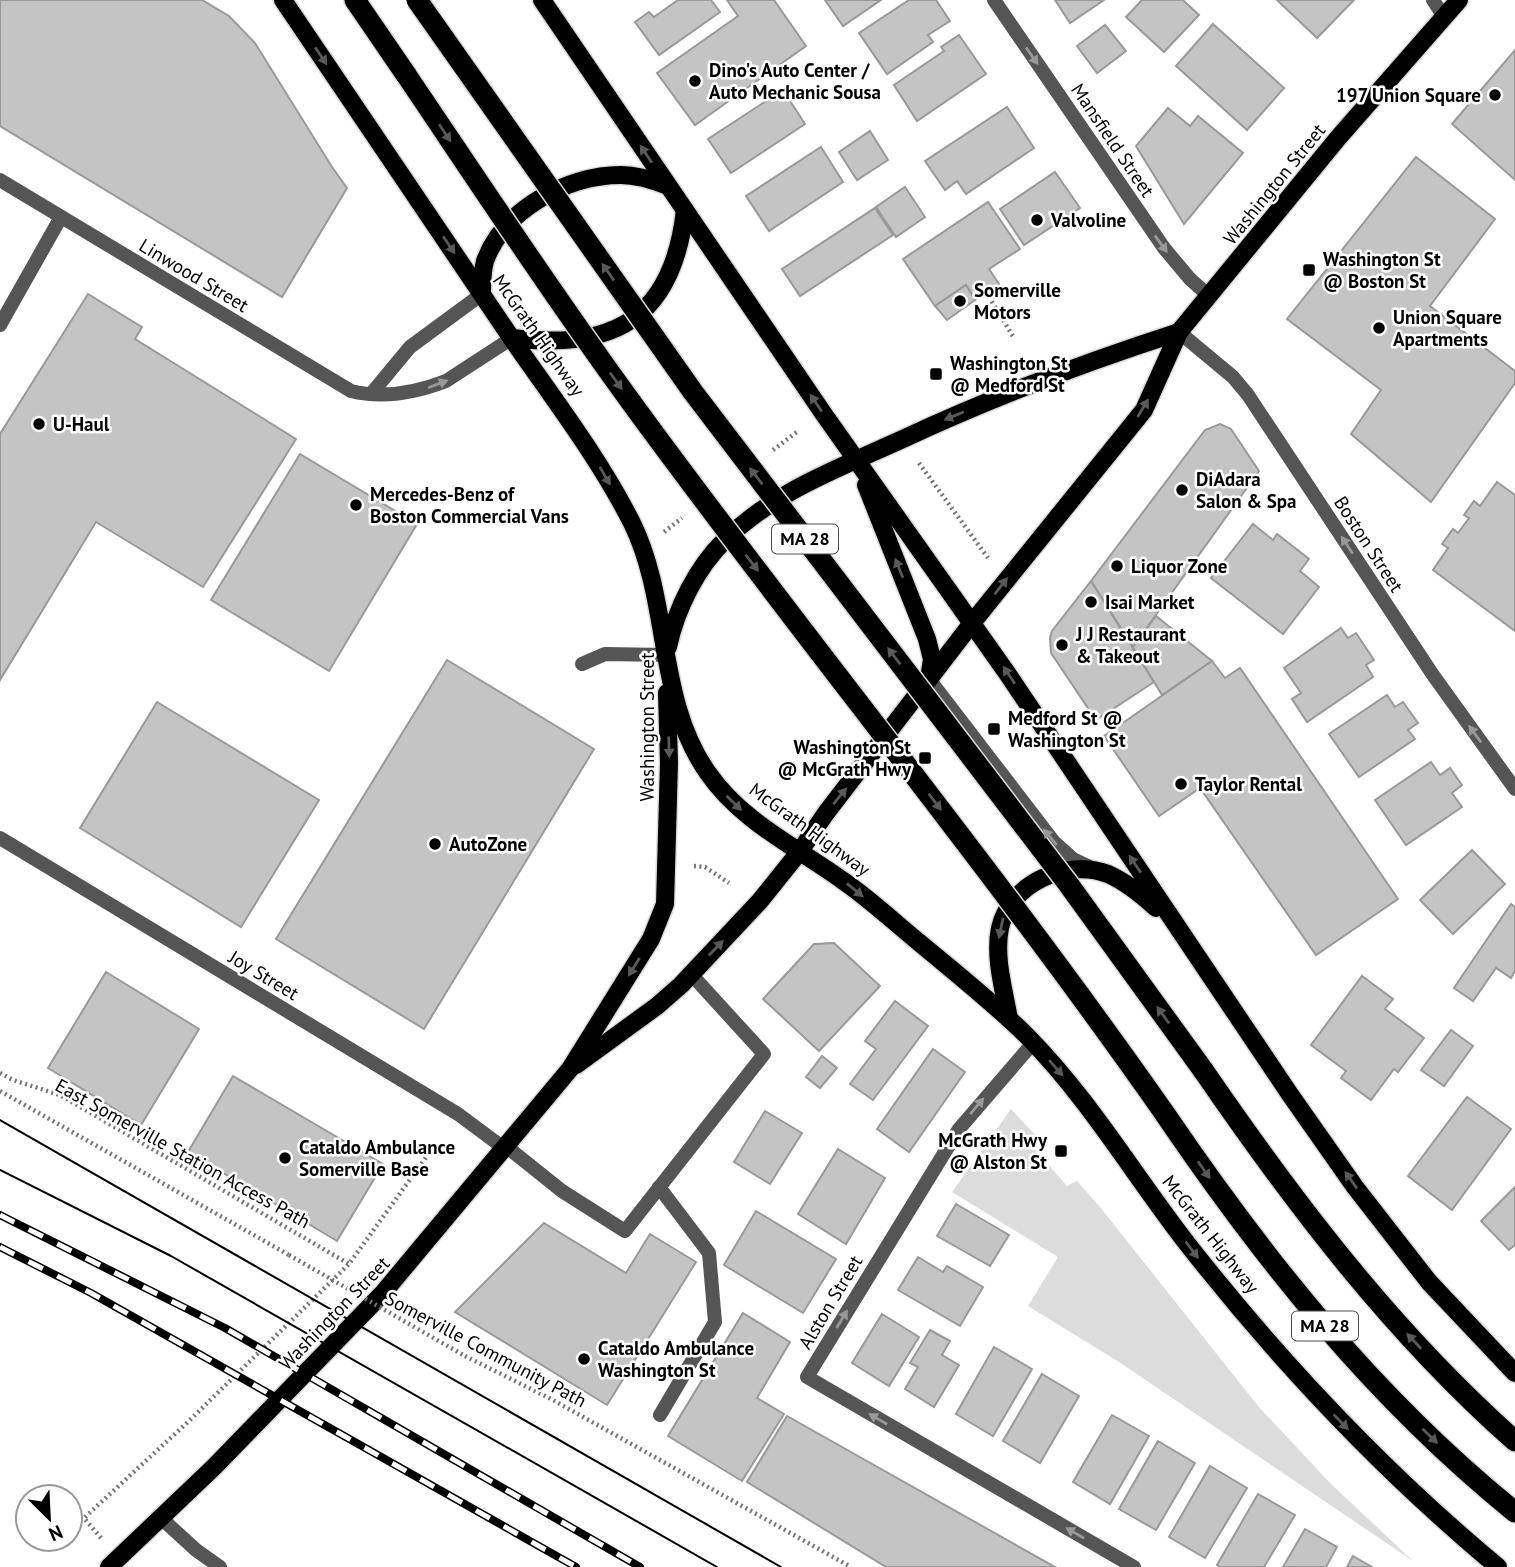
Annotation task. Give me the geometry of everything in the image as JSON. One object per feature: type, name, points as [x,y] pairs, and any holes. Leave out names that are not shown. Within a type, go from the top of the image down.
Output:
[{"type":"highway","name":"McGrath Highway","points":[[355,0],[537,269],[654,433],[1035,933],[1269,1259],[1311,1312],[1406,1413],[1515,1512]]},
{"type":"highway","name":"MA 28","points":[[418,0],[701,402],[1069,885],[1282,1184],[1333,1248],[1415,1342],[1515,1441]]},
{"type":"main road","name":"McGrath Highway","points":[[282,0],[570,420],[629,518],[649,569],[683,723],[709,775],[744,812],[846,883],[1009,1019],[1033,1043],[1077,1093],[1189,1245],[1293,1370],[1379,1460],[1498,1567]]},
{"type":"main road","points":[[542,0],[855,458],[972,623],[1289,1093],[1392,1235],[1454,1311],[1515,1373]]},
{"type":"main road","name":"Washington Street","points":[[570,1069],[657,1006],[691,974],[740,923],[800,851],[972,623],[1144,410],[1178,332],[1338,138],[1459,0]]},
{"type":"main road","points":[[482,293],[485,261],[500,235],[525,210],[550,193],[586,180],[621,175],[645,178],[668,186]]},
{"type":"main road","points":[[512,338],[539,342],[578,340],[631,320],[658,294],[668,278],[680,246],[685,210]]},
{"type":"main road","name":"Washington Street","points":[[109,1567],[228,1452],[383,1293],[570,1069],[651,939],[665,904],[669,763],[666,654],[682,604],[717,547],[738,527],[771,503],[855,458],[1112,354],[1178,332]]},
{"type":"main road","points":[[855,458],[927,639],[932,659],[929,679]]},
{"type":"main road","points":[[1009,1019],[999,944],[1004,914],[1012,901],[1032,884],[1062,871],[1077,869],[1106,874],[1147,899],[1187,941]]},
{"type":"street","name":"Mansfield Street","points":[[994,0],[1164,248],[1190,279],[1209,296]]},
{"type":"street","points":[[1433,0],[1444,17]]},
{"type":"street","name":"Linwood Street","points":[[0,180],[341,387],[362,394],[405,394],[446,382],[512,338]]},
{"type":"street","points":[[0,325],[61,217]]},
{"type":"street","points":[[371,394],[410,347],[482,293]]},
{"type":"street","name":"Boston Street","points":[[1178,332],[1233,377],[1248,395],[1433,675],[1515,789]]},
{"type":"street","points":[[582,664],[605,654],[666,654]]},
{"type":"street","points":[[929,679],[1054,842],[1073,859],[1106,874]]},
{"type":"street","name":"Joy Street","points":[[0,838],[458,1114],[562,1191],[625,1230],[659,1187]]},
{"type":"street","points":[[660,1415],[715,1322],[709,1254],[659,1187],[764,1054],[691,974]]},
{"type":"street","name":"Alston Street","points":[[1033,1043],[959,1129],[807,1377],[1134,1567]]},
{"type":"street","points":[[161,1518],[220,1567]]},
{"type":"path","points":[[986,292],[1014,338]]},
{"type":"path","points":[[918,462],[988,558]]},
{"type":"path","points":[[705,866],[729,883]]},
{"type":"path","name":"East Somerville Station Access Path","points":[[0,1073],[60,1096],[349,1264]]},
{"type":"path","name":"Somerville Community Path","points":[[0,1091],[465,1356],[551,1399],[851,1567]]},
{"type":"path","name":"Washington Street","points":[[90,1525],[83,1518],[190,1420],[349,1264],[427,1156]]},
{"type":"shaded area","points":[[1011,1109],[1037,1137],[1029,1143],[1067,1186],[1077,1181],[1100,1207],[1258,1406],[1330,1483],[1413,1561],[1119,1362],[1028,1306],[1058,1257],[952,1192]]},
{"type":"building","points":[[0,0],[202,0],[229,16],[255,43],[347,188],[282,297],[0,126]]},
{"type":"building","points":[[678,0],[711,0],[720,12],[659,55],[635,22],[649,12],[654,17]]},
{"type":"building","points":[[727,0],[774,0],[806,46],[695,125],[657,73],[738,16]]},
{"type":"building","points":[[825,0],[881,0],[843,26]]},
{"type":"building","points":[[909,0],[936,0],[950,21],[928,35],[933,42],[887,74],[859,33]]},
{"type":"building","points":[[1055,0],[1104,0],[1070,23]]},
{"type":"building","points":[[1142,0],[1183,0],[1199,15],[1164,52],[1126,17]]},
{"type":"building","points":[[1277,0],[1354,0],[1317,38]]},
{"type":"building","points":[[1213,24],[1284,88],[1247,130],[1176,66]]},
{"type":"building","points":[[1105,25],[1126,51],[1097,73],[1077,46]]},
{"type":"building","points":[[959,35],[986,74],[917,121],[894,85],[944,51],[941,47]]},
{"type":"building","name":"197 Union Square","points":[[1515,50],[1515,180],[1452,124]]},
{"type":"building","points":[[783,90],[805,124],[731,173],[708,139]]},
{"type":"building","points":[[1007,107],[1034,148],[966,194],[957,181],[945,190],[925,161]]},
{"type":"building","points":[[1168,108],[1190,126],[1198,116],[1243,153],[1184,224],[1136,146]]},
{"type":"building","points":[[870,131],[888,160],[857,180],[839,152]]},
{"type":"building","points":[[821,147],[843,182],[769,231],[746,196]]},
{"type":"building","name":"Union Square Apartments","points":[[1416,157],[1495,219],[1430,306],[1515,371],[1515,383],[1431,502],[1351,434],[1381,390],[1287,319]]},
{"type":"building","points":[[1055,172],[1080,208],[1024,245],[1000,209]]},
{"type":"building","points":[[905,187],[925,217],[896,237],[876,207]]},
{"type":"building","points":[[988,202],[1020,249],[989,269],[999,284],[975,300],[966,285],[935,306],[903,259]]},
{"type":"building","points":[[875,208],[893,235],[800,296],[782,269]]},
{"type":"building","points":[[966,285],[975,300],[947,320],[935,306]]},
{"type":"building","points":[[88,294],[142,327],[135,339],[296,439],[203,587],[96,522],[0,680],[0,434]]},
{"type":"building","points":[[1220,424],[1231,429],[1259,471],[1133,647],[1091,581],[1205,430]]},
{"type":"building","points":[[300,454],[417,524],[329,671],[211,600]]},
{"type":"building","points":[[1497,482],[1515,495],[1515,631],[1433,570],[1448,548],[1442,544],[1453,529],[1458,533],[1469,518],[1464,515],[1474,501],[1480,506]]},
{"type":"building","points":[[1253,524],[1273,540],[1277,534],[1309,559],[1300,571],[1319,587],[1283,634],[1211,578]]},
{"type":"building","points":[[1091,581],[1154,682],[1096,720],[1051,653],[1050,638],[1052,631]]},
{"type":"building","points":[[1156,616],[1212,661],[1162,695],[1133,647]]},
{"type":"building","points":[[1341,628],[1348,638],[1356,633],[1374,660],[1366,665],[1373,677],[1307,722],[1292,699],[1301,693],[1284,668]]},
{"type":"building","name":"AutoZone","points":[[447,660],[594,749],[424,1029],[276,939]]},
{"type":"building","points":[[1212,661],[1225,678],[1240,668],[1398,899],[1316,955],[1200,788],[1159,816],[1104,736]]},
{"type":"building","points":[[1387,695],[1395,707],[1403,702],[1418,723],[1408,730],[1415,739],[1359,777],[1329,734]]},
{"type":"building","points":[[157,702],[319,800],[241,927],[80,828]]},
{"type":"building","points":[[1431,762],[1440,775],[1450,768],[1462,785],[1452,793],[1462,807],[1406,845],[1375,800]]},
{"type":"building","points":[[1472,850],[1505,884],[1453,934],[1420,900]]},
{"type":"building","points":[[1511,904],[1515,907],[1515,971],[1511,978],[1496,968],[1473,1001],[1454,988]]},
{"type":"building","points":[[834,943],[880,986],[819,1051],[763,999],[814,944]]},
{"type":"building","points":[[106,972],[199,1029],[141,1125],[48,1068]]},
{"type":"building","points":[[1362,976],[1393,999],[1385,1009],[1424,1038],[1398,1072],[1394,1069],[1371,1100],[1341,1078],[1346,1071],[1311,1045]]},
{"type":"building","points":[[895,1001],[928,1026],[873,1100],[850,1084],[876,1049],[865,1041]]},
{"type":"building","points":[[1451,1030],[1473,1046],[1444,1086],[1421,1070]]},
{"type":"building","points":[[933,1049],[965,1072],[909,1152],[877,1129]]},
{"type":"building","points":[[822,1056],[837,1068],[820,1088],[806,1077]]},
{"type":"building","name":"Cataldo Ambulance Somerville Base","points":[[233,1076],[383,1164],[337,1241],[188,1152]]},
{"type":"building","points":[[1467,1097],[1511,1129],[1452,1210],[1408,1176]]},
{"type":"building","points":[[765,1111],[802,1133],[770,1184],[734,1162]]},
{"type":"building","points":[[838,1149],[885,1178],[846,1244],[798,1214]]},
{"type":"building","points":[[1515,1187],[1515,1245],[1509,1250],[1481,1221]]},
{"type":"building","points":[[956,1204],[1009,1235],[990,1266],[937,1236]]},
{"type":"building","points":[[756,1211],[836,1259],[803,1313],[724,1265]]},
{"type":"building","name":"Cataldo Ambulance Washington St","points":[[544,1223],[626,1273],[650,1234],[696,1262],[607,1405],[455,1312]]},
{"type":"building","points":[[918,1257],[943,1272],[947,1266],[983,1287],[960,1326],[898,1290]]},
{"type":"building","points":[[743,1313],[790,1342],[757,1398],[784,1414],[742,1481],[668,1436]]},
{"type":"building","points":[[882,1314],[919,1337],[889,1386],[852,1363]]},
{"type":"building","points":[[930,1330],[950,1341],[942,1355],[959,1365],[934,1407],[905,1389],[918,1367],[910,1363]]},
{"type":"building","points":[[994,1347],[1032,1369],[993,1436],[956,1414]]},
{"type":"building","points":[[1042,1374],[1079,1396],[1040,1463],[1003,1441]]},
{"type":"building","points":[[1112,1415],[1149,1436],[1110,1504],[1073,1482]]},
{"type":"building","points":[[787,1416],[1055,1567],[886,1567],[747,1482]]},
{"type":"building","points":[[1158,1441],[1195,1463],[1156,1530],[1119,1509]]},
{"type":"building","points":[[1210,1466],[1247,1488],[1205,1558],[1169,1537]]},
{"type":"building","points":[[1258,1494],[1295,1515],[1264,1567],[1220,1567],[1217,1565]]},
{"type":"building","points":[[1305,1529],[1337,1547],[1326,1567],[1283,1567]]},
{"type":"building","points":[[1353,1556],[1372,1567],[1347,1567]]},
{"type":"tram line","points":[[0,1120],[781,1567]]},
{"type":"tram line","points":[[0,1170],[171,1256],[717,1567]]},
{"type":"railway","points":[[0,1215],[225,1328],[640,1567]]},
{"type":"railway","points":[[0,1247],[91,1293],[576,1567]]},
{"type":"place","name":"Dino's Auto Center / Auto Mechanic Sousa","points":[[695,81]]},
{"type":"place","name":"197 Union Square","points":[[1495,95]]},
{"type":"place","name":"Valvoline","points":[[1037,220]]},
{"type":"place","name":"Washington St @ Boston St","points":[[1309,270]]},
{"type":"place","name":"Somerville Motors","points":[[960,301]]},
{"type":"place","name":"Union Square Apartments","points":[[1379,328]]},
{"type":"place","name":"Washington St @ Medford St","points":[[936,374]]},
{"type":"place","name":"U-Haul","points":[[39,424]]},
{"type":"place","name":"DiAdara Salon & Spa","points":[[1182,490]]},
{"type":"place","name":"Mercedes-Benz of Boston Commercial Vans","points":[[356,505]]},
{"type":"place","name":"Liquor Zone","points":[[1117,566]]},
{"type":"place","name":"Isai Market","points":[[1091,602]]},
{"type":"place","name":"J J Restaurant & Takeout","points":[[1062,645]]},
{"type":"place","name":"Medford St @ Washington St","points":[[994,729]]},
{"type":"place","name":"Washington St @ McGrath Hwy","points":[[925,758]]},
{"type":"place","name":"Taylor Rental","points":[[1181,784]]},
{"type":"place","name":"AutoZone","points":[[435,844]]},
{"type":"place","name":"McGrath Hwy @ Alston St","points":[[1061,1151]]},
{"type":"place","name":"Cataldo Ambulance Somerville Base","points":[[285,1158]]},
{"type":"place","name":"Cataldo Ambulance Washington St","points":[[584,1359]]}]
